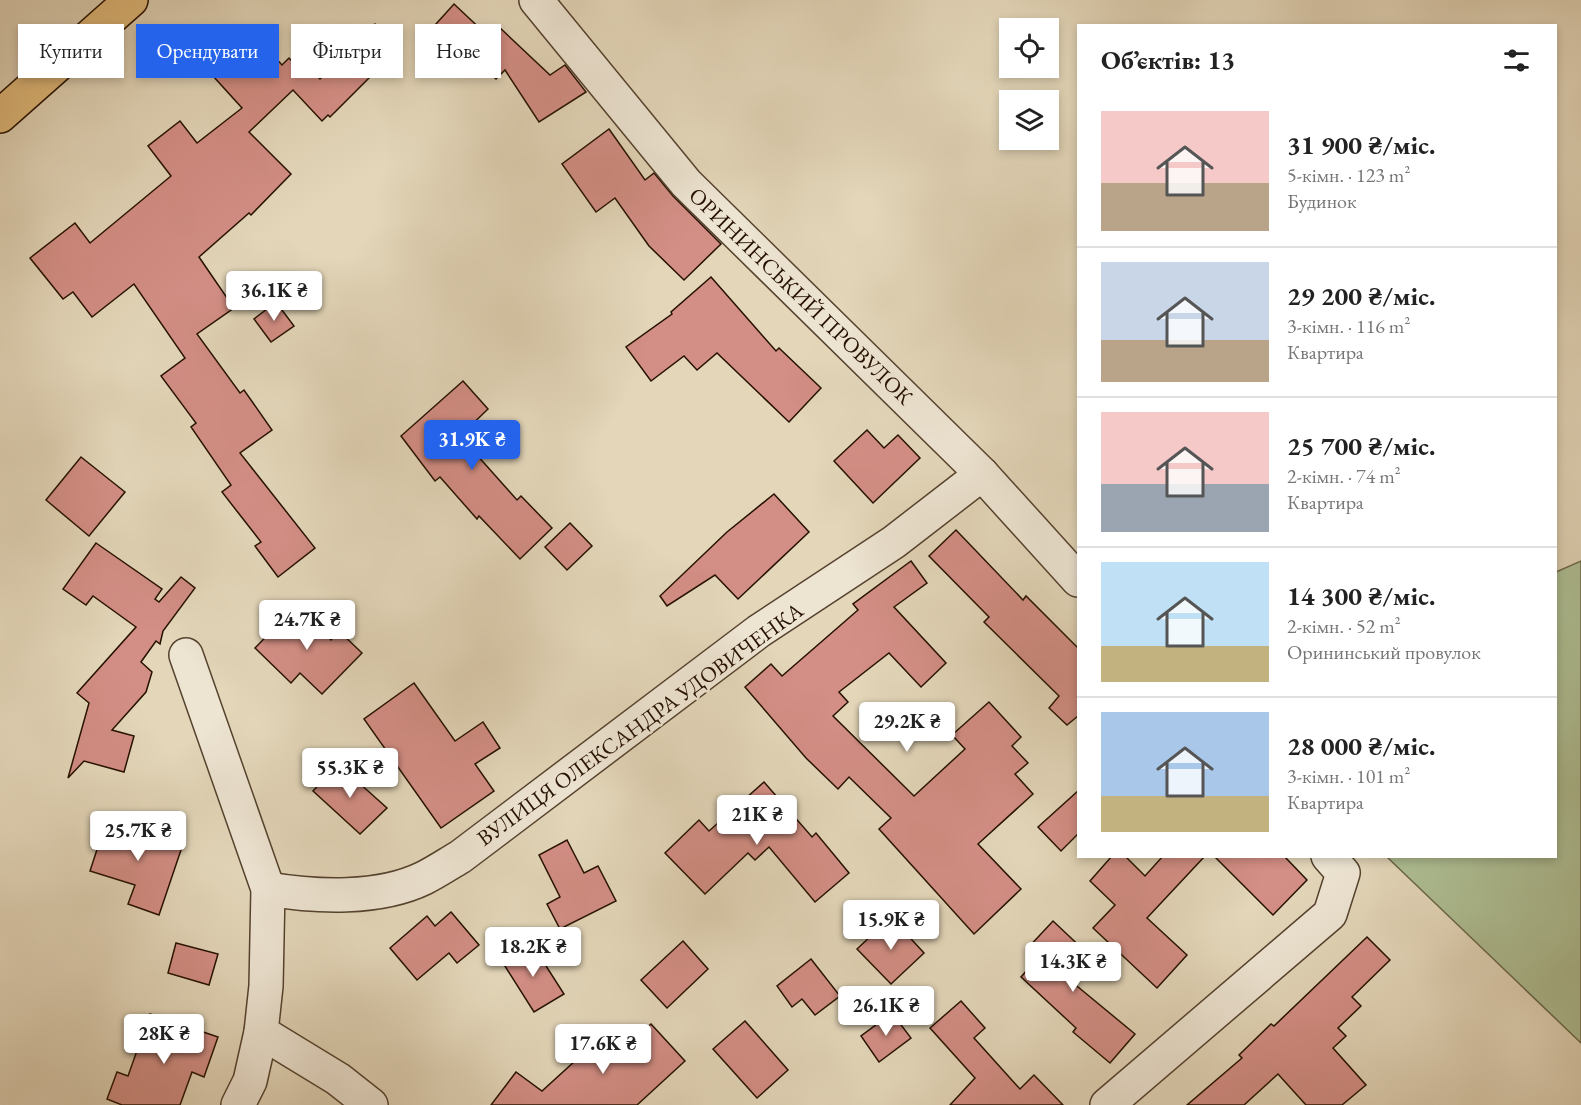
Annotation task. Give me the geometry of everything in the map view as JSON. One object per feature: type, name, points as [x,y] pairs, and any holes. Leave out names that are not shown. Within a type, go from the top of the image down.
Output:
[{"type":"main road","points":[[0,116],[130,0]]},
{"type":"street","name":"ОРИНИНСЬКИЙ ПРОВУЛОК","points":[[536,0],[686,183],[982,474],[1077,579]]},
{"type":"street","name":"ВУЛИЦЯ ОЛЕКСАНДРА УДОВИЧЕНКА","points":[[268,889],[317,897],[392,889],[423,879],[460,857],[759,631],[894,542],[982,474]]},
{"type":"street","points":[[186,655],[268,889],[268,963],[261,1032],[250,1081],[238,1105]]},
{"type":"street","points":[[1107,1105],[1330,914],[1344,873],[1330,858]]},
{"type":"street","points":[[261,1032],[338,1079],[371,1105]]},
{"type":"green space","points":[[1581,561],[1581,1043],[1388,858],[1557,858],[1557,572]]},
{"type":"building","points":[[454,4],[475,24],[436,24]]},
{"type":"building","points":[[501,29],[550,75],[565,65],[586,92],[539,122],[505,70],[501,74]]},
{"type":"building","points":[[289,58],[291,78],[369,78],[330,117],[328,115],[322,121],[293,90],[249,132],[291,174],[251,215],[249,213],[199,257],[234,308],[197,334],[240,393],[244,390],[272,430],[240,453],[315,548],[278,577],[255,546],[261,542],[222,492],[231,485],[191,427],[196,423],[161,376],[185,358],[134,284],[92,317],[73,292],[63,299],[30,258],[75,223],[90,243],[171,176],[148,146],[180,121],[197,143],[242,108],[215,78],[279,78],[279,62],[282,65]]},
{"type":"building","points":[[609,129],[645,180],[654,173],[673,196],[721,244],[684,280],[649,246],[615,198],[596,212],[562,164]]},
{"type":"building","points":[[711,277],[776,351],[779,348],[821,388],[789,422],[717,353],[697,370],[684,356],[651,381],[626,347],[672,314],[671,312]]},
{"type":"building","points":[[276,302],[294,326],[271,342],[254,319]]},
{"type":"building","points":[[463,381],[488,409],[460,436],[517,500],[521,496],[552,528],[520,559],[479,516],[477,519],[440,477],[435,481],[401,436]]},
{"type":"building","points":[[867,430],[884,448],[898,435],[920,458],[873,503],[834,461]]},
{"type":"building","points":[[81,457],[125,492],[89,536],[46,500]]},
{"type":"building","points":[[774,494],[809,532],[738,599],[715,575],[667,606],[660,596],[727,532]]},
{"type":"building","points":[[570,523],[592,546],[567,570],[545,547]]},
{"type":"building","points":[[956,530],[1023,600],[1026,596],[1077,647],[1077,717],[1067,725],[1049,708],[1059,696],[984,622],[989,617],[929,556]]},
{"type":"building","points":[[96,543],[162,589],[155,599],[159,602],[181,577],[195,588],[163,631],[160,644],[156,641],[141,662],[152,672],[146,692],[112,730],[134,736],[124,772],[84,761],[68,778],[89,703],[77,693],[136,627],[93,596],[86,605],[63,589]]},
{"type":"building","points":[[911,561],[927,583],[894,607],[946,663],[921,687],[889,653],[839,692],[848,702],[833,716],[914,796],[965,749],[952,735],[989,702],[1021,737],[1012,746],[1028,763],[1015,774],[1033,794],[978,844],[1021,889],[974,934],[879,829],[891,818],[849,777],[838,789],[806,758],[745,687],[771,664],[782,676],[858,610],[853,604]]},
{"type":"building","points":[[296,606],[331,640],[339,631],[362,653],[322,694],[300,673],[291,683],[255,648]]},
{"type":"building","points":[[414,683],[455,741],[483,722],[500,748],[475,764],[494,791],[441,828],[364,719]]},
{"type":"building","points":[[338,764],[387,808],[360,834],[313,791]]},
{"type":"building","points":[[764,782],[812,837],[816,833],[849,873],[815,902],[769,847],[755,860],[748,853],[705,894],[665,853],[699,820],[709,831]]},
{"type":"building","points":[[1077,792],[1077,835],[1061,851],[1038,827]]},
{"type":"building","points":[[107,819],[184,841],[159,915],[128,904],[135,885],[90,871]]},
{"type":"building","points":[[567,840],[584,873],[598,866],[616,901],[560,929],[547,904],[560,897],[539,855]]},
{"type":"building","points":[[1110,858],[1127,858],[1145,876],[1161,858],[1203,858],[1147,918],[1187,955],[1157,988],[1093,928],[1115,905],[1090,881]]},
{"type":"building","points":[[1216,858],[1286,858],[1307,880],[1273,915]]},
{"type":"building","points":[[451,912],[479,945],[457,963],[449,953],[417,980],[390,948],[427,916],[435,926]]},
{"type":"building","points":[[891,917],[924,953],[891,984],[857,949]]},
{"type":"building","points":[[1053,921],[1088,954],[1066,977],[1135,1034],[1110,1063],[1073,1032],[1076,1028],[1021,977],[1036,960],[1026,950]]},
{"type":"building","points":[[1367,937],[1390,960],[1352,997],[1361,1006],[1338,1028],[1346,1036],[1333,1048],[1366,1085],[1342,1105],[1306,1105],[1278,1074],[1244,1105],[1187,1105],[1242,1058],[1239,1055],[1271,1024],[1274,1026]]},
{"type":"building","points":[[683,941],[708,969],[667,1008],[641,980]]},
{"type":"building","points":[[176,943],[218,954],[209,985],[168,973]]},
{"type":"building","points":[[532,944],[564,994],[534,1012],[503,963]]},
{"type":"building","points":[[811,959],[840,996],[815,1015],[802,999],[792,1007],[777,986]]},
{"type":"building","points":[[961,1001],[985,1028],[974,1038],[1020,1089],[1034,1075],[1063,1105],[950,1105],[975,1078],[930,1028]]},
{"type":"building","points":[[892,1013],[911,1038],[879,1062],[861,1036]]},
{"type":"building","points":[[150,1014],[218,1037],[204,1077],[192,1072],[180,1105],[122,1105],[107,1099],[117,1072],[128,1076]]},
{"type":"building","points":[[745,1021],[788,1070],[757,1098],[713,1049]]},
{"type":"building","points":[[651,1024],[685,1061],[637,1105],[491,1105],[516,1072],[542,1091],[610,1029],[626,1046]]}]
